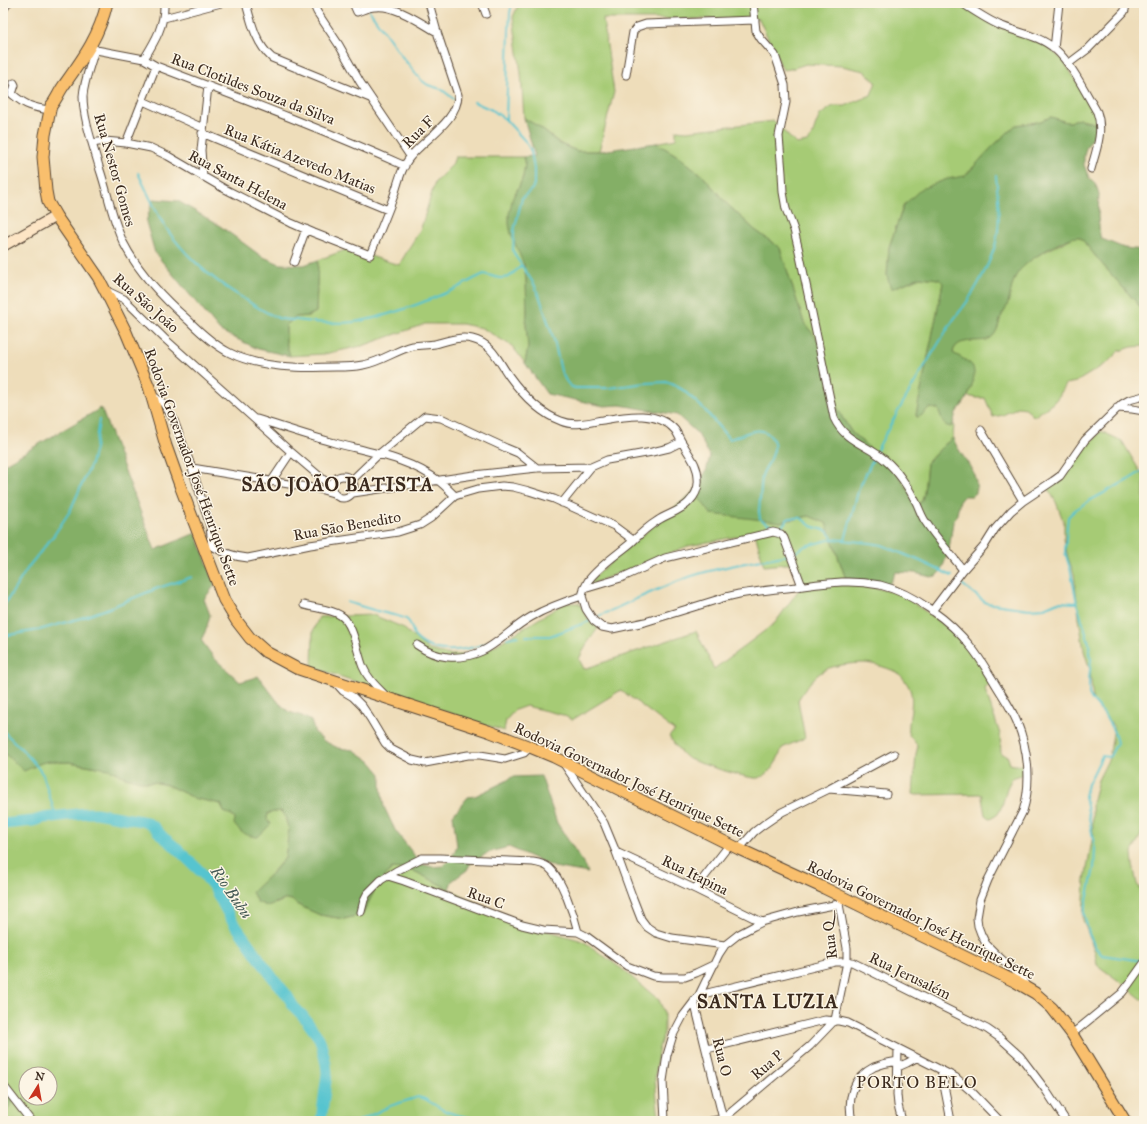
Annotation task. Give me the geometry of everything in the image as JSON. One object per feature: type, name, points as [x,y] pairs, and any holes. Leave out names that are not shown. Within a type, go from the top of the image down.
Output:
[{"type":"main road","name":"Rua São João","points":[[105,290],[48,202],[43,157],[45,135],[51,106],[81,62],[92,49],[107,3]]},
{"type":"main road","name":"Rodovia Governador José Henrique Sette","points":[[105,290],[126,332],[150,393],[180,488],[208,548],[224,600],[236,620],[250,638],[266,652],[296,668],[472,726],[530,747],[842,901],[1027,988],[1052,1008],[1072,1034],[1125,1121]]},
{"type":"street","points":[[3,10],[8,3]]},
{"type":"street","points":[[144,59],[155,41],[164,18],[164,3]]},
{"type":"street","points":[[164,18],[221,3]]},
{"type":"street","points":[[246,3],[252,25],[257,36],[263,48],[272,58],[371,98]]},
{"type":"street","points":[[313,3],[317,12],[339,44],[360,82],[410,156]]},
{"type":"street","points":[[353,3],[357,12],[377,6],[389,8],[409,16],[437,32]]},
{"type":"street","points":[[429,3],[437,32]]},
{"type":"street","points":[[482,3],[486,14]]},
{"type":"street","points":[[753,3],[756,31],[775,56],[785,85],[786,102],[779,136],[783,192],[786,209],[794,230],[799,250],[834,418],[838,426],[846,435],[878,454],[900,476],[916,500],[924,521],[963,570]]},
{"type":"street","points":[[962,3],[988,20],[1006,28],[1032,36],[1046,43],[1068,64],[1097,112],[1100,120],[1099,135],[1091,169]]},
{"type":"street","points":[[1054,49],[1059,3]]},
{"type":"street","points":[[1068,64],[1088,49],[1124,12],[1126,3]]},
{"type":"street","points":[[626,76],[633,32],[636,27],[646,24],[755,20]]},
{"type":"street","name":"Rua F","points":[[370,254],[410,156],[450,116],[456,105],[458,95],[437,32]]},
{"type":"street","name":"Rua Clotildes Souza da Silva","points":[[92,49],[144,59],[156,66],[294,118],[355,143],[405,166]]},
{"type":"street","name":"Rua Nestor Gomes","points":[[92,49],[83,95],[84,110],[114,222],[136,264],[167,301],[212,341],[232,354],[243,358],[270,366],[296,368],[356,366],[373,362],[412,346],[435,344],[456,338],[472,339],[494,352],[508,375],[533,404],[542,412],[558,421],[578,424],[629,416],[651,417],[662,421],[676,431],[698,471],[699,481],[692,500],[686,506],[662,517],[648,526],[588,581],[583,593]]},
{"type":"street","points":[[126,144],[156,66]]},
{"type":"street","points":[[14,83],[15,85],[12,94],[14,96],[34,108],[50,110]]},
{"type":"street","points":[[203,177],[200,157],[208,86]]},
{"type":"street","name":"Rua Kátia Azevedo Matias","points":[[143,101],[202,130],[388,210]]},
{"type":"street","name":"Rua Santa Helena","points":[[92,143],[105,141],[151,148],[168,156],[223,188],[306,229],[370,254]]},
{"type":"street","points":[[3,246],[56,216]]},
{"type":"street","points":[[294,262],[306,229]]},
{"type":"street","name":"Rua São João","points":[[105,290],[124,299],[164,338],[333,490]]},
{"type":"street","points":[[150,393],[163,403],[173,418],[192,468],[210,526],[208,548]]},
{"type":"street","points":[[932,611],[1011,511],[1060,476],[1085,440],[1125,401],[1144,396]]},
{"type":"street","points":[[1117,408],[1132,409],[1144,412]]},
{"type":"street","points":[[352,480],[379,454],[425,416],[441,418],[506,448],[518,454],[537,468]]},
{"type":"street","points":[[254,418],[310,436],[379,454],[406,463],[422,470],[439,481],[456,496]]},
{"type":"street","points":[[981,430],[1023,501]]},
{"type":"street","points":[[354,493],[354,484],[348,477],[339,476],[335,479],[333,490],[336,496],[346,498],[350,497],[354,493],[474,475],[537,468],[591,466],[607,460],[669,448],[682,442]]},
{"type":"street","points":[[271,482],[291,452]]},
{"type":"street","points":[[562,503],[591,466]]},
{"type":"street","points":[[192,468],[271,482],[333,490]]},
{"type":"street","name":"Rua São Benedito","points":[[208,548],[231,556],[248,558],[310,545],[398,532],[420,525],[456,496],[478,489],[502,486],[529,491],[562,503],[614,526],[633,540]]},
{"type":"street","points":[[417,645],[424,650],[445,656],[456,657],[479,653],[489,648],[532,616],[665,558],[773,532],[781,534],[784,538],[802,586]]},
{"type":"street","points":[[583,593],[586,609],[594,621],[602,626],[612,629],[645,622],[726,597],[842,581],[855,581],[882,586],[907,595],[920,602],[959,633],[982,661],[1009,705],[1021,734],[1027,762],[1027,799],[1023,811],[984,890],[978,908],[977,918],[978,926],[986,944],[1021,977],[1027,988]]},
{"type":"street","points":[[304,605],[334,612],[344,618],[352,632],[363,667],[371,681],[389,699]]},
{"type":"street","points":[[335,682],[343,691],[353,697],[362,706],[384,743],[391,749],[412,760],[425,762],[468,755],[480,755],[505,759],[524,753],[530,747]]},
{"type":"street","points":[[695,889],[734,847],[782,812],[829,790],[894,754]]},
{"type":"street","points":[[561,761],[604,823],[641,919],[647,927],[656,933],[672,938],[725,945]]},
{"type":"street","points":[[829,790],[886,794]]},
{"type":"street","name":"Rua Itapina","points":[[616,852],[762,922]]},
{"type":"street","points":[[361,912],[367,894],[376,884],[418,860],[428,858],[482,859],[540,863],[547,866],[556,876],[572,913],[578,932],[586,936],[627,966],[653,976],[684,977],[715,964]]},
{"type":"street","name":"Rua C","points":[[388,876],[522,925],[543,930],[578,932]]},
{"type":"street","points":[[665,1121],[663,1081],[670,1043],[679,1022],[687,1009],[697,998],[725,945],[739,934],[762,922],[842,901]]},
{"type":"street","name":"Rua Q","points":[[835,1020],[847,962],[842,901]]},
{"type":"street","name":"Rua Jerusalém","points":[[697,998],[836,962],[847,962],[859,965],[987,1029],[1000,1038],[1020,1056],[1045,1089],[1066,1121]]},
{"type":"street","points":[[1072,1034],[1122,993],[1143,964]]},
{"type":"street","name":"Rua O","points":[[697,998],[723,1119]]},
{"type":"street","points":[[707,1049],[820,1021],[835,1020],[848,1023],[955,1077],[963,1083],[1000,1121]]},
{"type":"street","name":"Rua P","points":[[723,1119],[810,1046],[835,1020]]},
{"type":"street","points":[[898,1049],[897,1095],[902,1121]]},
{"type":"street","points":[[852,1121],[850,1099],[852,1092],[858,1080],[868,1070],[882,1064],[907,1063],[916,1058]]},
{"type":"street","points":[[941,1070],[951,1121]]},
{"type":"street","points":[[3,1085],[31,1121]]},
{"type":"street","points":[[711,1121],[723,1119]]},
{"type":"green space","points":[[519,3],[959,3],[1044,44],[1063,60],[1094,110],[1098,126],[1092,122],[1082,119],[1066,122],[1051,117],[1038,122],[1016,125],[993,146],[965,176],[904,204],[889,247],[887,276],[899,286],[920,277],[939,279],[943,283],[916,415],[917,417],[921,416],[929,408],[938,409],[942,418],[951,427],[954,424],[953,438],[927,463],[922,501],[916,505],[864,443],[852,433],[842,417],[832,396],[821,344],[804,323],[780,248],[755,230],[728,205],[702,175],[678,156],[656,143],[676,139],[676,130],[687,131],[774,121],[796,144],[807,142],[812,136],[820,115],[833,106],[845,106],[871,95],[876,82],[864,71],[842,66],[806,64],[783,70],[759,19],[603,19],[614,92],[599,151],[577,151],[561,144],[539,127],[524,118],[521,73],[513,17]]},
{"type":"green space","points":[[1051,117],[1066,122],[1080,119],[1096,124],[1097,130],[1086,148],[1084,165],[1089,178],[1094,182],[1099,194],[1098,216],[1100,236],[1102,239],[1124,248],[1144,250],[1144,311],[1080,237],[1074,237],[1049,248],[1035,257],[1016,275],[1008,302],[997,330],[993,336],[987,340],[961,343],[955,348],[953,353],[972,365],[974,376],[968,395],[956,413],[951,427],[945,425],[938,409],[929,408],[921,416],[917,417],[916,415],[943,283],[939,279],[920,277],[891,289],[887,276],[889,247],[904,205],[921,189],[947,179],[965,176],[993,146],[1016,125],[1038,122]]},
{"type":"green space","points":[[524,118],[539,127],[560,144],[577,151],[601,151],[656,143],[678,156],[702,175],[728,205],[755,230],[780,248],[804,323],[821,344],[832,380],[832,396],[842,417],[852,433],[895,470],[917,505],[922,501],[924,493],[927,463],[953,438],[975,477],[976,493],[972,496],[964,496],[960,500],[957,514],[953,522],[949,550],[941,571],[936,576],[931,577],[915,573],[896,572],[888,586],[846,579],[826,523],[809,516],[780,522],[711,514],[694,491],[706,471],[710,456],[698,434],[677,415],[620,405],[604,406],[547,394],[525,363],[528,347],[526,324],[526,279],[524,265],[511,234],[509,224],[509,214],[513,197],[523,177],[525,164],[523,157],[535,156]]},
{"type":"green space","points":[[455,157],[523,157],[525,167],[524,173],[521,183],[513,197],[526,279],[526,324],[528,347],[525,363],[512,346],[482,328],[462,324],[425,324],[362,346],[324,354],[290,356],[286,342],[286,325],[296,317],[308,316],[316,312],[318,260],[348,249],[399,265],[421,228],[435,182],[452,165]]},
{"type":"green space","points":[[153,199],[178,201],[220,226],[261,256],[280,264],[304,265],[318,260],[316,312],[308,316],[296,317],[286,325],[286,342],[290,356],[258,349],[220,331],[155,253],[146,222]]},
{"type":"green space","points":[[1075,236],[1080,237],[1144,311],[1144,346],[1132,347],[1119,351],[1107,363],[1076,382],[1066,384],[1053,403],[1035,416],[1032,415],[1026,408],[1018,407],[1003,415],[993,417],[985,398],[967,396],[970,390],[964,360],[953,353],[955,347],[959,343],[990,338],[994,334],[1001,316],[1005,311],[1013,281],[1020,270],[1026,263],[1042,253]]},
{"type":"green space","points":[[101,408],[155,550],[196,533],[215,585],[204,599],[210,615],[206,630],[201,640],[214,658],[240,682],[258,676],[279,703],[289,712],[302,716],[311,721],[315,733],[324,741],[338,748],[354,750],[370,761],[381,774],[381,788],[384,807],[395,830],[421,864],[433,867],[443,866],[452,857],[457,846],[453,815],[468,797],[475,796],[512,777],[541,776],[557,823],[586,867],[588,873],[554,867],[509,847],[489,852],[470,864],[467,870],[452,881],[449,889],[412,870],[392,868],[375,889],[363,914],[344,919],[320,915],[296,904],[292,900],[287,899],[267,906],[257,902],[252,892],[285,858],[289,830],[285,817],[281,811],[268,813],[267,819],[271,824],[258,837],[250,836],[241,832],[234,824],[235,819],[232,815],[224,812],[221,804],[193,798],[167,785],[136,780],[123,776],[109,769],[69,762],[48,761],[24,771],[3,752],[3,465]]},
{"type":"green space","points":[[1101,431],[1122,441],[1142,475],[1144,473],[1144,829],[1132,852],[1137,884],[1144,894],[1144,1001],[1097,965],[1095,952],[1083,920],[1085,879],[1093,835],[1092,803],[1098,780],[1109,758],[1114,727],[1093,702],[1090,670],[1084,651],[1074,574],[1068,558],[1064,539],[1064,523],[1056,502],[1047,487],[1063,474]]},
{"type":"green space","points":[[694,491],[780,522],[809,516],[826,523],[846,579],[887,591],[902,592],[915,604],[944,625],[970,649],[993,682],[986,687],[985,690],[1000,734],[1001,754],[1007,755],[1010,764],[1023,765],[1024,774],[1012,778],[998,814],[989,818],[985,815],[982,795],[979,794],[913,794],[918,746],[909,735],[912,700],[910,689],[907,683],[896,672],[872,664],[855,663],[829,668],[813,679],[798,700],[805,738],[782,748],[776,762],[767,774],[758,778],[734,774],[687,758],[669,736],[675,731],[621,690],[572,720],[563,715],[526,706],[515,710],[506,720],[504,731],[312,667],[313,631],[319,617],[373,615],[402,627],[429,650],[450,655],[481,654],[565,603],[579,603],[589,620],[598,628],[586,645],[579,659],[584,669],[696,631],[714,669],[775,623],[800,588],[796,563],[764,566],[755,533],[688,546],[588,585],[597,574]]},
{"type":"green space","points":[[3,752],[32,768],[46,761],[69,762],[109,769],[123,776],[136,780],[167,785],[194,798],[221,804],[224,812],[232,815],[235,819],[271,824],[267,819],[268,813],[281,811],[285,817],[289,830],[285,858],[267,878],[275,904],[287,899],[292,900],[296,904],[320,915],[344,919],[363,914],[375,889],[392,868],[412,870],[510,920],[583,941],[622,969],[659,1000],[664,1012],[664,1032],[658,1051],[655,1079],[658,1110],[661,1121],[3,1121],[3,1118],[16,1095],[3,1080],[3,1031],[9,1030],[3,988],[3,891],[8,890],[3,861]]},
{"type":"green space","points":[[3,1080],[16,1095],[3,1118]]},
{"type":"waterway","points":[[506,119],[509,31],[512,3]]},
{"type":"waterway","points":[[369,10],[403,58],[421,80],[428,85],[441,89],[454,99]]},
{"type":"waterway","points":[[474,102],[492,110],[505,119],[526,142],[531,151],[534,169],[534,185],[532,189],[522,198],[514,231],[513,251],[534,284],[540,298],[554,340],[561,371],[570,386],[575,388],[609,388],[666,382],[683,390],[704,409],[729,439],[757,430],[768,433],[773,440],[774,447],[772,456],[762,476],[759,511],[760,519],[768,524],[778,527],[782,526],[788,519],[801,518],[811,526],[827,531],[833,539]]},
{"type":"waterway","points":[[138,173],[164,225],[181,248],[201,267],[234,293],[280,319],[331,323],[357,322],[388,314],[424,302],[457,288],[484,274],[500,278],[509,277],[521,266]]},
{"type":"waterway","points":[[877,450],[913,385],[952,322],[974,292],[988,263],[998,234],[999,209],[996,176]]},
{"type":"waterway","points":[[3,607],[29,566],[54,535],[70,511],[91,464],[99,420]]},
{"type":"waterway","points":[[845,540],[859,488],[875,455]]},
{"type":"waterway","points":[[1143,961],[1102,955],[1095,947],[1089,934],[1084,914],[1094,868],[1095,849],[1085,796],[1088,784],[1102,756],[1110,756],[1117,743],[1114,732],[1104,714],[1089,694],[1091,659],[1089,643],[1077,604],[1071,572],[1065,552],[1068,517],[1075,510],[1089,501],[1144,470]]},
{"type":"waterway","points":[[793,554],[805,546],[833,539],[870,543],[882,545],[952,576]]},
{"type":"waterway","points":[[599,616],[680,580],[703,572],[788,555]]},
{"type":"waterway","points":[[3,636],[39,630],[81,618],[158,588],[192,577]]},
{"type":"waterway","points":[[958,581],[986,603],[1029,609],[1044,608],[1058,602],[1077,603]]},
{"type":"waterway","points":[[347,602],[406,619],[410,623],[416,638],[432,648],[442,650],[462,649],[491,642]]},
{"type":"waterway","points":[[526,636],[550,636],[590,621]]},
{"type":"waterway","points":[[507,638],[518,636]]},
{"type":"waterway","points":[[3,731],[30,757],[43,775],[56,817]]},
{"type":"waterway","name":"Rio Bubu","points":[[3,824],[33,821],[43,818],[96,813],[146,822],[154,827],[203,874],[213,886],[231,919],[287,995],[294,1007],[303,1016],[319,1038],[327,1073],[321,1121]]},
{"type":"waterway","name":"Rio Bubu","points":[[359,1121],[390,1106],[418,1097],[425,1099],[445,1111],[487,1121]]},
{"type":"district","name":"SÃO JOÃO BATISTA","points":[[338,484]]},
{"type":"district","name":"SANTA LUZIA","points":[[768,1001]]},
{"type":"district","name":"PORTO BELO","points":[[917,1082]]}]
